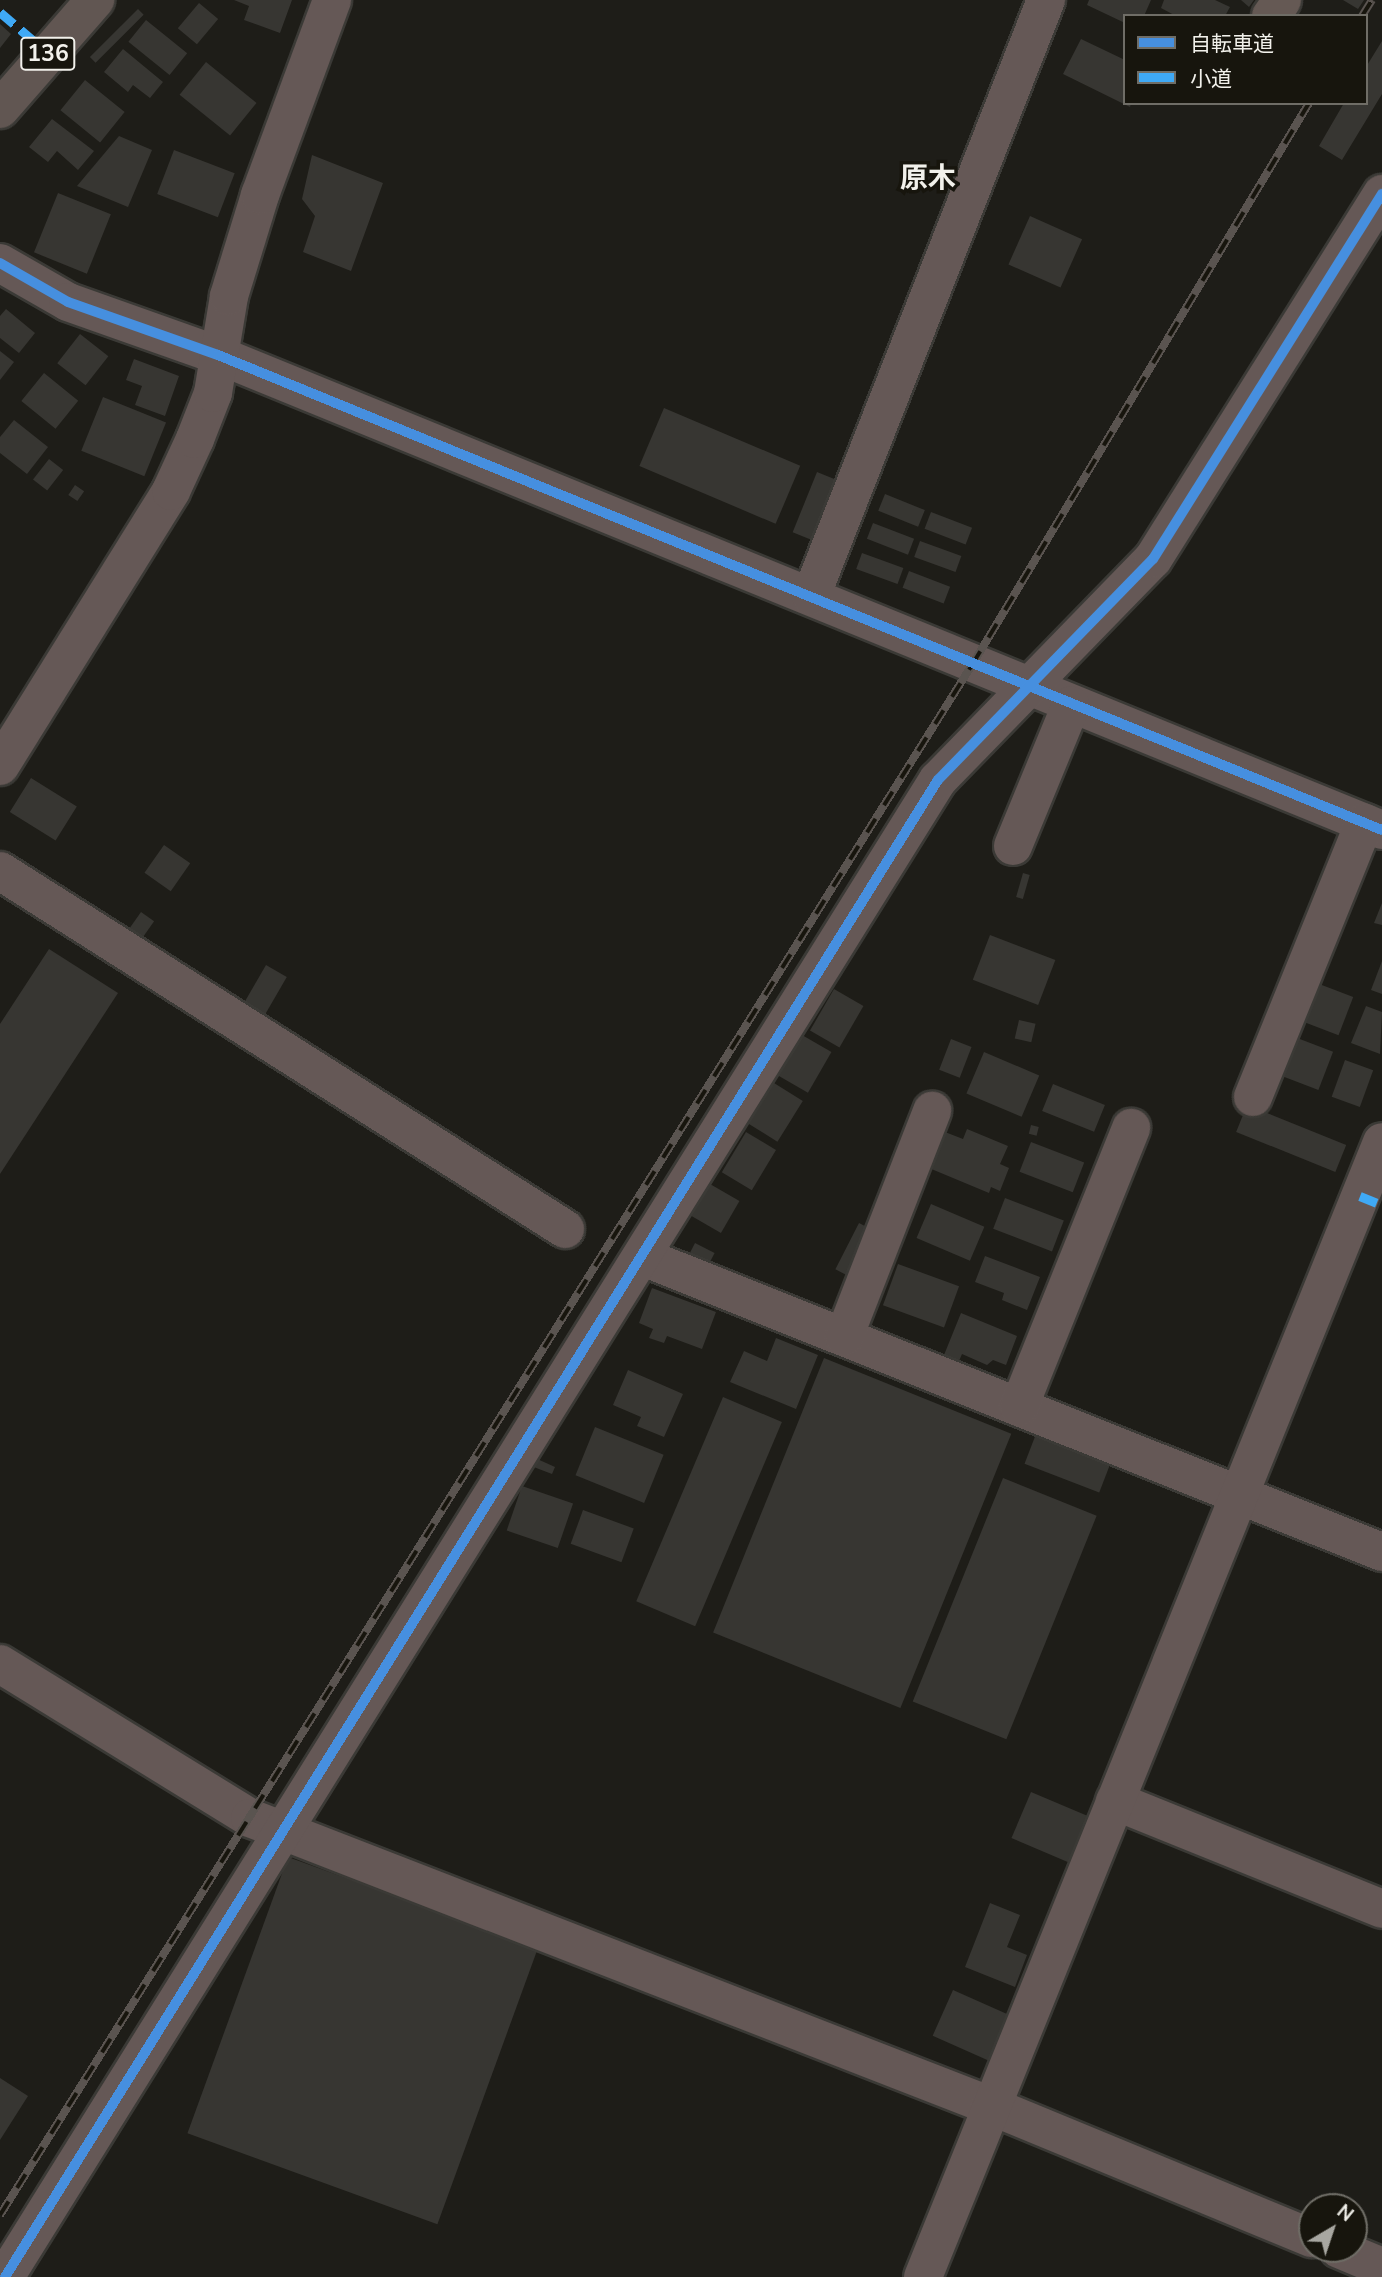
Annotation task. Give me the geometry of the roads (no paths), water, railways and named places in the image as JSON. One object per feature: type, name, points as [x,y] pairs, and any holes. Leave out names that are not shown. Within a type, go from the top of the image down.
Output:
[{"type":"highway","name":"136","points":[[0,109],[96,0]]},
{"type":"street","points":[[0,766],[171,491],[213,393],[229,296],[260,195],[332,0]]},
{"type":"street","points":[[811,596],[1046,0]]},
{"type":"street","points":[[5,2277],[938,780],[1025,686],[1153,559],[1382,194]]},
{"type":"street","points":[[0,263],[68,302],[218,355],[1373,826],[1253,1097]]},
{"type":"street","points":[[1013,846],[1071,705]]},
{"type":"street","points":[[0,871],[565,1229]]},
{"type":"street","points":[[844,1337],[933,1111]]},
{"type":"street","points":[[1019,1406],[1131,1128]]},
{"type":"street","points":[[923,2277],[1382,1142]]},
{"type":"street","points":[[643,1257],[1382,1552]]},
{"type":"street","points":[[0,1664],[250,1818],[991,2106],[1298,2232]]},
{"type":"street","points":[[1115,1801],[1382,1909]]},
{"type":"railway","points":[[1363,14],[1372,0]]},
{"type":"railway","points":[[0,2215],[972,665],[1308,105]]},
{"type":"district","name":"原木","points":[[928,178]]}]
